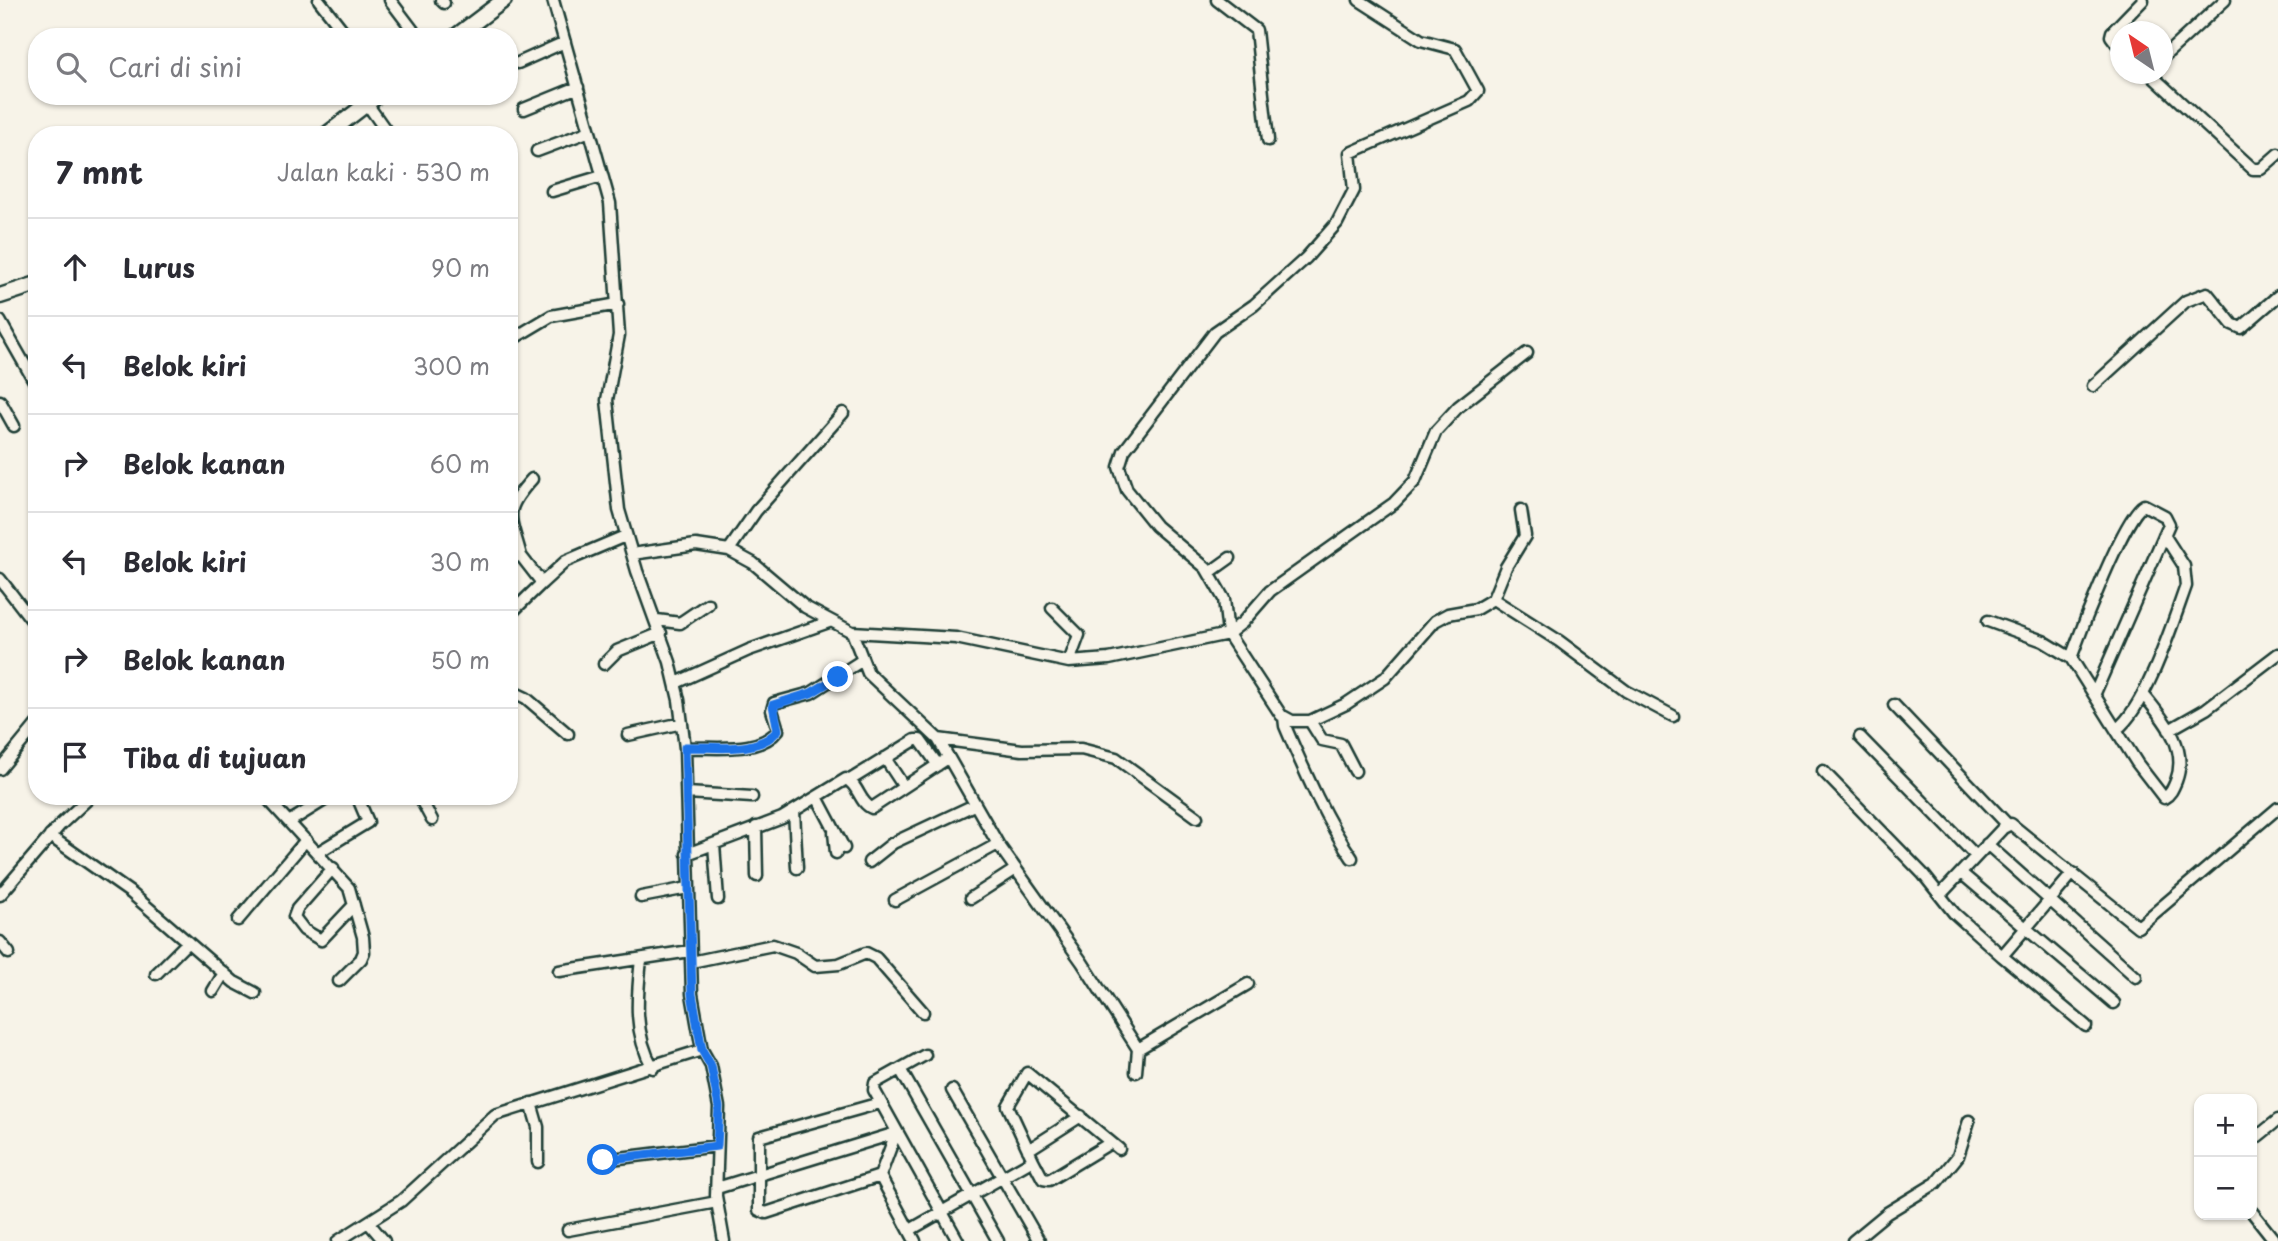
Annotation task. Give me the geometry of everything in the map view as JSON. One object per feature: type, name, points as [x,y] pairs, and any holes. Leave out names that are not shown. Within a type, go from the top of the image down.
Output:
[{"type":"highway","points":[[467,28],[504,0]]},
{"type":"highway","points":[[476,28],[512,0]]},
{"type":"highway","points":[[339,126],[369,105]]},
{"type":"highway","points":[[345,126],[369,105]]},
{"type":"highway","points":[[0,290],[28,281]]},
{"type":"highway","points":[[0,296],[28,287]]},
{"type":"street","points":[[319,0],[341,28]]},
{"type":"street","points":[[390,0],[411,28]]},
{"type":"street","points":[[553,0],[610,203],[618,304],[617,359],[607,400],[616,486],[625,536],[657,620],[676,683],[682,723],[687,793],[692,994],[702,1050],[711,1066],[719,1107],[716,1188],[724,1241]]},
{"type":"street","points":[[1217,0],[1252,25],[1258,37],[1268,140]]},
{"type":"street","points":[[1359,0],[1421,40],[1455,49],[1478,92],[1469,101],[1350,153],[1354,190],[1337,223],[1280,282],[1215,332],[1124,450],[1119,467],[1127,490],[1156,526],[1209,573],[1224,599],[1228,634],[1254,676],[1284,716],[1292,721],[1310,721],[1346,704],[1385,678],[1435,621],[1448,614],[1476,609],[1493,599],[1501,576],[1525,536],[1521,510]]},
{"type":"street","points":[[2123,21],[2143,0]]},
{"type":"street","points":[[2173,48],[2225,0]]},
{"type":"street","points":[[518,63],[565,42]]},
{"type":"street","points":[[2161,84],[2253,169],[2262,169],[2278,154]]},
{"type":"street","points":[[524,109],[578,87]]},
{"type":"street","points":[[374,105],[385,126]]},
{"type":"street","points":[[537,151],[590,131]]},
{"type":"street","points":[[552,191],[603,176]]},
{"type":"street","points":[[2093,386],[2186,300],[2207,293],[2232,324],[2241,328],[2278,296]]},
{"type":"street","points":[[518,336],[551,316],[618,304]]},
{"type":"street","points":[[0,321],[28,370]]},
{"type":"street","points":[[632,554],[696,545],[729,550],[753,563],[805,607],[852,632],[956,638],[1069,662],[1109,659],[1228,634],[1243,622],[1270,591],[1394,503],[1415,481],[1436,430],[1458,407],[1527,353]]},
{"type":"street","points":[[0,401],[14,426]]},
{"type":"street","points":[[729,550],[756,512],[843,413]]},
{"type":"street","points":[[518,494],[532,478]]},
{"type":"street","points":[[2071,659],[2121,539],[2138,509],[2148,506],[2166,517],[2169,522],[2095,692]]},
{"type":"street","points":[[2117,729],[2130,718],[2143,694],[2186,586],[2184,566],[2164,535]]},
{"type":"street","points":[[518,606],[566,561],[625,536]]},
{"type":"street","points":[[518,543],[521,556],[542,583]]},
{"type":"street","points":[[1209,573],[1230,558]]},
{"type":"street","points":[[0,579],[28,615]]},
{"type":"street","points":[[1493,599],[1559,641],[1626,691],[1672,716]]},
{"type":"street","points":[[657,620],[680,623],[708,604]]},
{"type":"street","points":[[1052,608],[1079,635],[1069,662]]},
{"type":"street","points":[[1988,621],[2043,641],[2071,659],[2095,692],[2144,773],[2164,797],[2172,792],[2182,762],[2169,730],[2143,694]]},
{"type":"street","points":[[676,683],[749,650],[829,622]]},
{"type":"street","points":[[852,632],[861,661],[885,690],[938,739],[998,844],[1082,962],[1138,1049],[1136,1072]]},
{"type":"street","points":[[604,664],[617,652],[661,633]]},
{"type":"street","points":[[2169,730],[2206,709],[2278,654]]},
{"type":"street","points":[[685,747],[754,745],[766,741],[778,730],[772,710],[774,703],[811,693],[861,661]]},
{"type":"street","points":[[518,694],[568,734]]},
{"type":"street","points":[[1894,705],[2007,824],[2019,827],[2138,927],[2181,887],[2278,808]]},
{"type":"street","points":[[1284,716],[1285,726],[1313,790],[1332,829],[1352,858]]},
{"type":"street","points":[[1310,721],[1322,740],[1341,744],[1355,771]]},
{"type":"street","points":[[628,735],[682,723]]},
{"type":"street","points":[[0,769],[28,735]]},
{"type":"street","points":[[1860,737],[1976,856]]},
{"type":"street","points":[[938,739],[1022,750],[1081,749],[1116,758],[1197,817]]},
{"type":"street","points":[[687,854],[794,811],[915,740],[920,740],[938,765]]},
{"type":"street","points":[[885,758],[904,787]]},
{"type":"street","points":[[850,780],[864,804],[872,808],[948,758]]},
{"type":"street","points":[[1823,771],[1923,874],[1969,929],[2086,1026]]},
{"type":"street","points":[[687,793],[752,797]]},
{"type":"street","points":[[817,797],[833,825],[840,851]]},
{"type":"street","points":[[0,895],[50,836],[82,805]]},
{"type":"street","points":[[273,805],[349,888],[364,951],[361,960],[339,981]]},
{"type":"street","points":[[289,822],[316,805]]},
{"type":"street","points":[[317,853],[368,822],[361,805]]},
{"type":"street","points":[[424,805],[432,820]]},
{"type":"street","points":[[869,862],[893,843],[974,805]]},
{"type":"street","points":[[794,811],[797,868]]},
{"type":"street","points":[[1940,895],[2007,824]]},
{"type":"street","points":[[756,827],[757,876]]},
{"type":"street","points":[[50,836],[131,893],[224,973],[244,989],[255,993]]},
{"type":"street","points":[[238,920],[306,840]]},
{"type":"street","points":[[714,844],[718,899]]},
{"type":"street","points":[[895,900],[998,844]]},
{"type":"street","points":[[1987,844],[2136,977]]},
{"type":"street","points":[[333,868],[295,912],[294,918],[304,930],[321,940],[354,905]]},
{"type":"street","points":[[971,898],[1016,869]]},
{"type":"street","points":[[1961,873],[2114,1003]]},
{"type":"street","points":[[2002,956],[2073,873]]},
{"type":"street","points":[[641,897],[688,888]]},
{"type":"street","points":[[0,942],[9,953]]},
{"type":"street","points":[[156,974],[188,942]]},
{"type":"street","points":[[559,971],[773,945],[796,953],[815,966],[839,964],[866,953],[876,958],[923,1012]]},
{"type":"street","points":[[641,959],[636,1004],[639,1038],[653,1068]]},
{"type":"street","points":[[213,991],[224,973]]},
{"type":"street","points":[[1138,1049],[1248,984]]},
{"type":"street","points":[[338,1241],[417,1188],[495,1115],[653,1068],[702,1050]]},
{"type":"street","points":[[925,1055],[874,1084],[896,1133],[958,1241]]},
{"type":"street","points":[[900,1069],[998,1241]]},
{"type":"street","points":[[1026,1073],[1082,1116],[1115,1146],[1049,1180],[1043,1179],[1008,1106],[1026,1073]]},
{"type":"street","points":[[952,1090],[1039,1241]]},
{"type":"street","points":[[880,1102],[759,1137],[759,1208],[764,1213],[880,1176]]},
{"type":"street","points":[[531,1103],[538,1127],[538,1162]]},
{"type":"street","points":[[1028,1150],[1082,1116]]},
{"type":"street","points":[[2257,1137],[2278,1120]]},
{"type":"street","points":[[1853,1241],[1886,1213],[1936,1183],[1958,1156],[1969,1121]]},
{"type":"street","points":[[716,1188],[896,1133]]},
{"type":"street","points":[[896,1133],[880,1176],[915,1241]]},
{"type":"street","points":[[603,1160],[717,1146]]},
{"type":"street","points":[[909,1230],[1033,1160]]},
{"type":"street","points":[[568,1230],[717,1202]]},
{"type":"street","points":[[2257,1218],[2275,1241]]},
{"type":"street","points":[[368,1222],[384,1241]]},
{"type":"route","points":[[603,1160],[717,1146],[719,1107],[711,1066],[702,1050],[692,994],[685,747],[754,745],[771,739],[778,730],[773,705],[778,701],[811,693],[838,677]]}]
